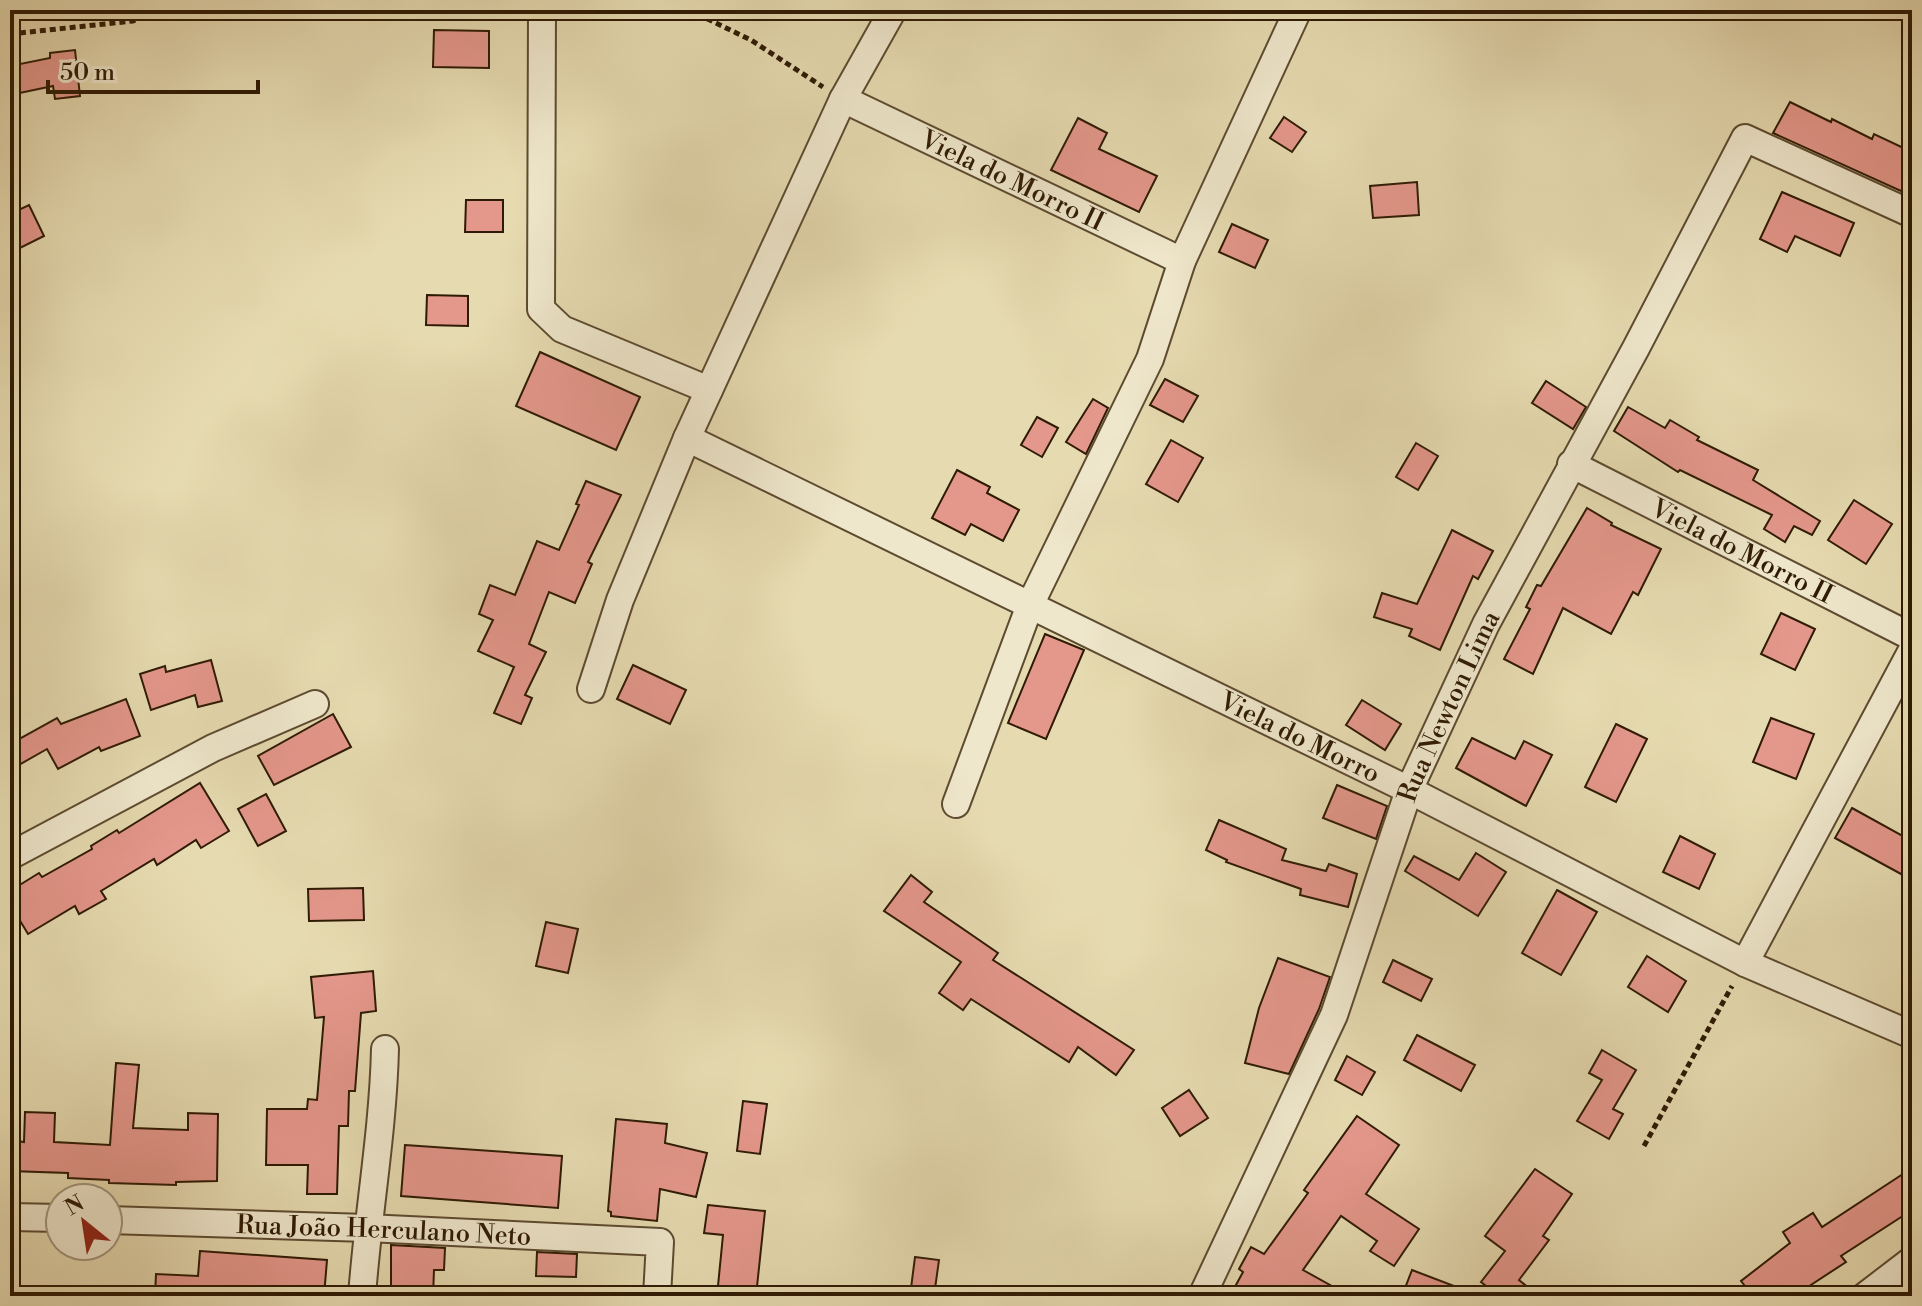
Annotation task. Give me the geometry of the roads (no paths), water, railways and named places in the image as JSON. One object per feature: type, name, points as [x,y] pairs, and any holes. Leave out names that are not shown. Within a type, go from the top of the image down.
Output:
[{"type":"street","points":[[542,10],[541,309],[562,329],[709,390]]},
{"type":"street","points":[[591,689],[620,600],[687,438],[843,99],[893,10]]},
{"type":"street","points":[[956,804],[1030,605],[1150,359],[1182,261],[1298,10]]},
{"type":"street","name":"Viela do Morro II","points":[[843,99],[1182,261]]},
{"type":"street","name":"Rua Newton Lima","points":[[1202,1296],[1334,1015],[1409,790],[1486,624],[1745,138],[1912,214]]},
{"type":"street","name":"Viela do Morro","points":[[687,438],[1409,790],[1745,963],[1912,1035]]},
{"type":"street","name":"Viela do Morro II","points":[[1571,464],[1912,637]]},
{"type":"street","points":[[1745,963],[1912,650]]},
{"type":"street","points":[[10,856],[213,748],[315,704]]},
{"type":"street","points":[[362,1296],[367,1228],[384,1103],[385,1049]]},
{"type":"street","points":[[10,1217],[44,1218]]},
{"type":"street","name":"Rua João Herculano Neto","points":[[124,1220],[660,1242],[657,1296]]},
{"type":"street","points":[[1865,1296],[1912,1260]]}]
